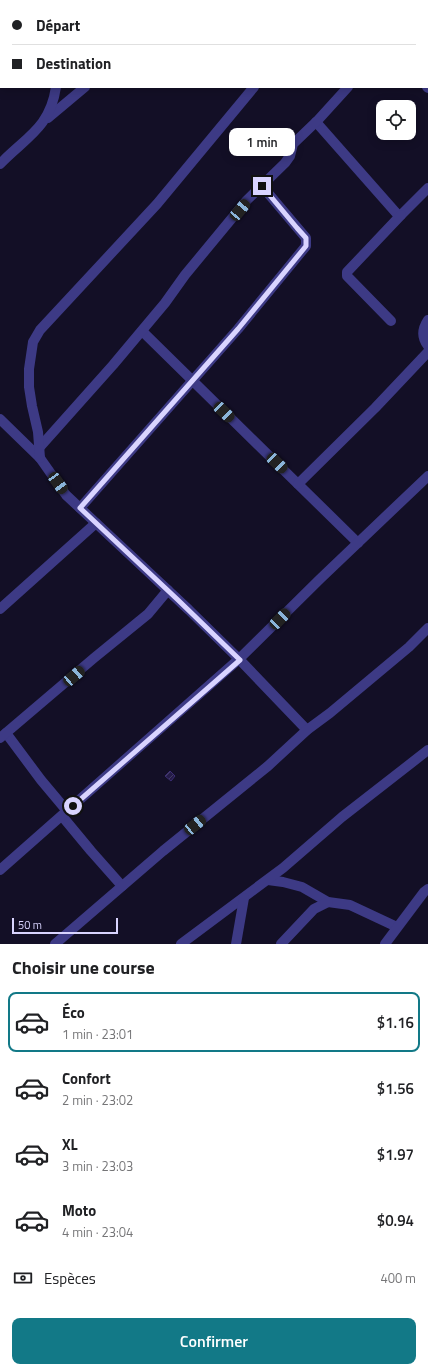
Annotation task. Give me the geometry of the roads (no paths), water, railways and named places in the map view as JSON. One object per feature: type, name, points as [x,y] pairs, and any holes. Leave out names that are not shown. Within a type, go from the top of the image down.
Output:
[{"type":"street","points":[[45,120],[50,110],[56,88]]},
{"type":"street","points":[[0,164],[29,138],[45,120],[84,88]]},
{"type":"street","points":[[40,453],[38,432],[31,400],[29,369],[33,342],[40,330],[157,204],[253,88]]},
{"type":"street","points":[[40,453],[165,303],[185,275],[247,200],[285,163],[290,156],[293,144],[296,140],[316,122],[347,88]]},
{"type":"street","points":[[316,122],[398,215],[401,215]]},
{"type":"street","points":[[80,508],[238,329],[306,246],[306,238],[262,186]]},
{"type":"street","points":[[391,321],[347,276],[347,272],[428,188]]},
{"type":"street","points":[[428,320],[422,334],[428,346]]},
{"type":"street","points":[[142,331],[358,543]]},
{"type":"street","points":[[298,484],[375,408],[428,352]]},
{"type":"street","points":[[0,419],[40,453],[66,495],[168,590],[240,660],[307,730]]},
{"type":"street","points":[[0,870],[240,660],[320,579],[428,476]]},
{"type":"street","points":[[0,609],[96,523]]},
{"type":"street","points":[[122,886],[91,851],[41,780],[3,736],[148,614],[168,590]]},
{"type":"street","points":[[55,944],[163,850],[268,766],[307,730],[330,713],[409,647],[428,628]]},
{"type":"street","points":[[181,944],[268,880],[342,817],[428,750]]},
{"type":"street","points":[[268,880],[302,887],[328,902],[350,905],[397,928]]},
{"type":"street","points":[[385,944],[424,892],[428,889]]},
{"type":"street","points":[[236,944],[244,898]]},
{"type":"street","points":[[281,944],[314,909],[328,902]]}]
